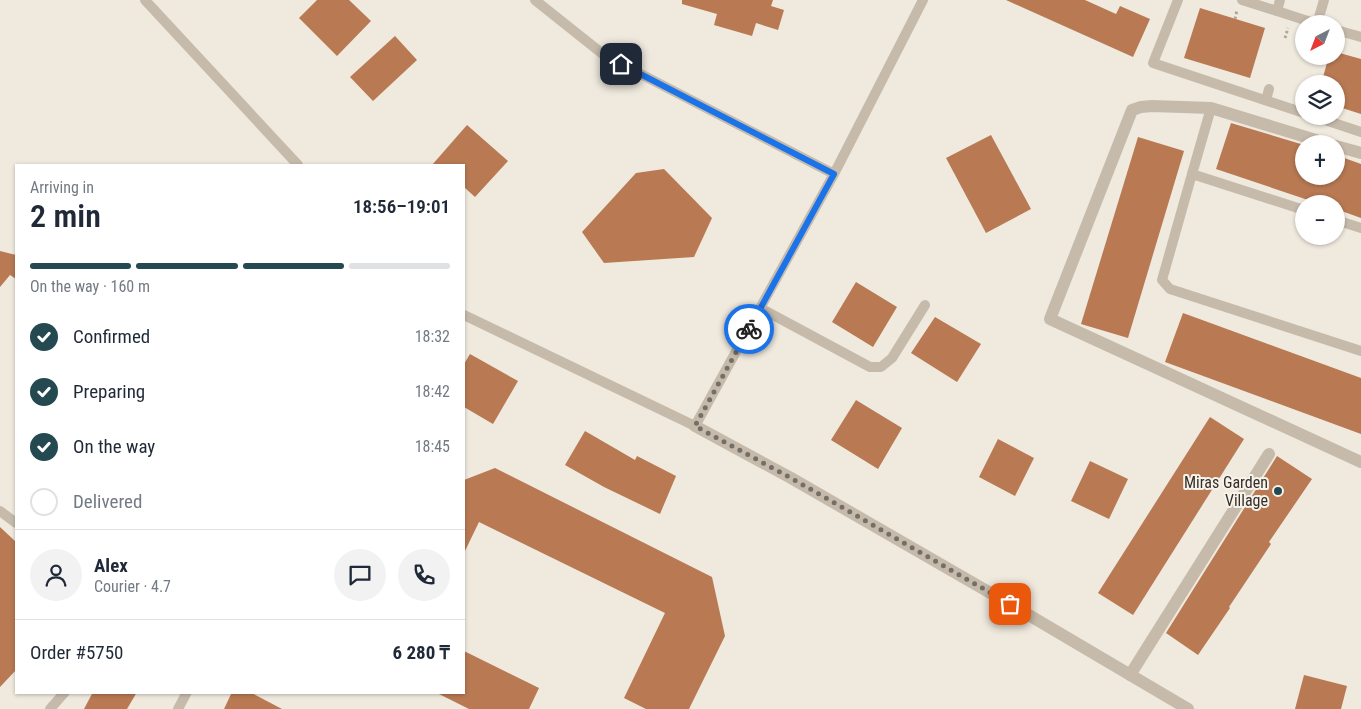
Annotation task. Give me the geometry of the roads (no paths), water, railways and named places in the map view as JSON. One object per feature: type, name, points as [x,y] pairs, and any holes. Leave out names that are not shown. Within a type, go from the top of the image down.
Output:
[{"type":"street","points":[[1300,135],[1211,108],[1152,106],[1132,110],[1050,319],[1361,462]]},
{"type":"street","points":[[1345,149],[1361,153]]},
{"type":"street","points":[[695,426],[791,478],[1188,709]]},
{"type":"street","points":[[1130,674],[1269,454]]},
{"type":"lane","points":[[145,0],[297,164]]},
{"type":"lane","points":[[465,315],[695,426],[834,174],[923,0]]},
{"type":"lane","points":[[1178,0],[1153,64],[1295,110]]},
{"type":"lane","points":[[1242,0],[1295,17]]},
{"type":"lane","points":[[1277,11],[1280,0]]},
{"type":"lane","points":[[1320,15],[1324,0]]},
{"type":"lane","points":[[538,1],[604,55],[834,174]]},
{"type":"lane","points":[[1345,33],[1361,37]]},
{"type":"lane","points":[[1266,100],[1269,89]]},
{"type":"lane","points":[[1211,108],[1162,280],[1170,289],[1361,352]]},
{"type":"lane","points":[[1340,125],[1361,132]]},
{"type":"lane","points":[[1192,174],[1295,207]]},
{"type":"lane","points":[[1345,223],[1361,228]]},
{"type":"lane","points":[[760,308],[870,367],[882,367],[892,358],[925,305]]},
{"type":"lane","points":[[0,511],[15,522]]},
{"type":"lane","points":[[50,709],[64,694]]},
{"type":"lane","points":[[178,709],[186,694]]},
{"type":"place","name":"Miras Garden Village","points":[[1278,491]]}]
